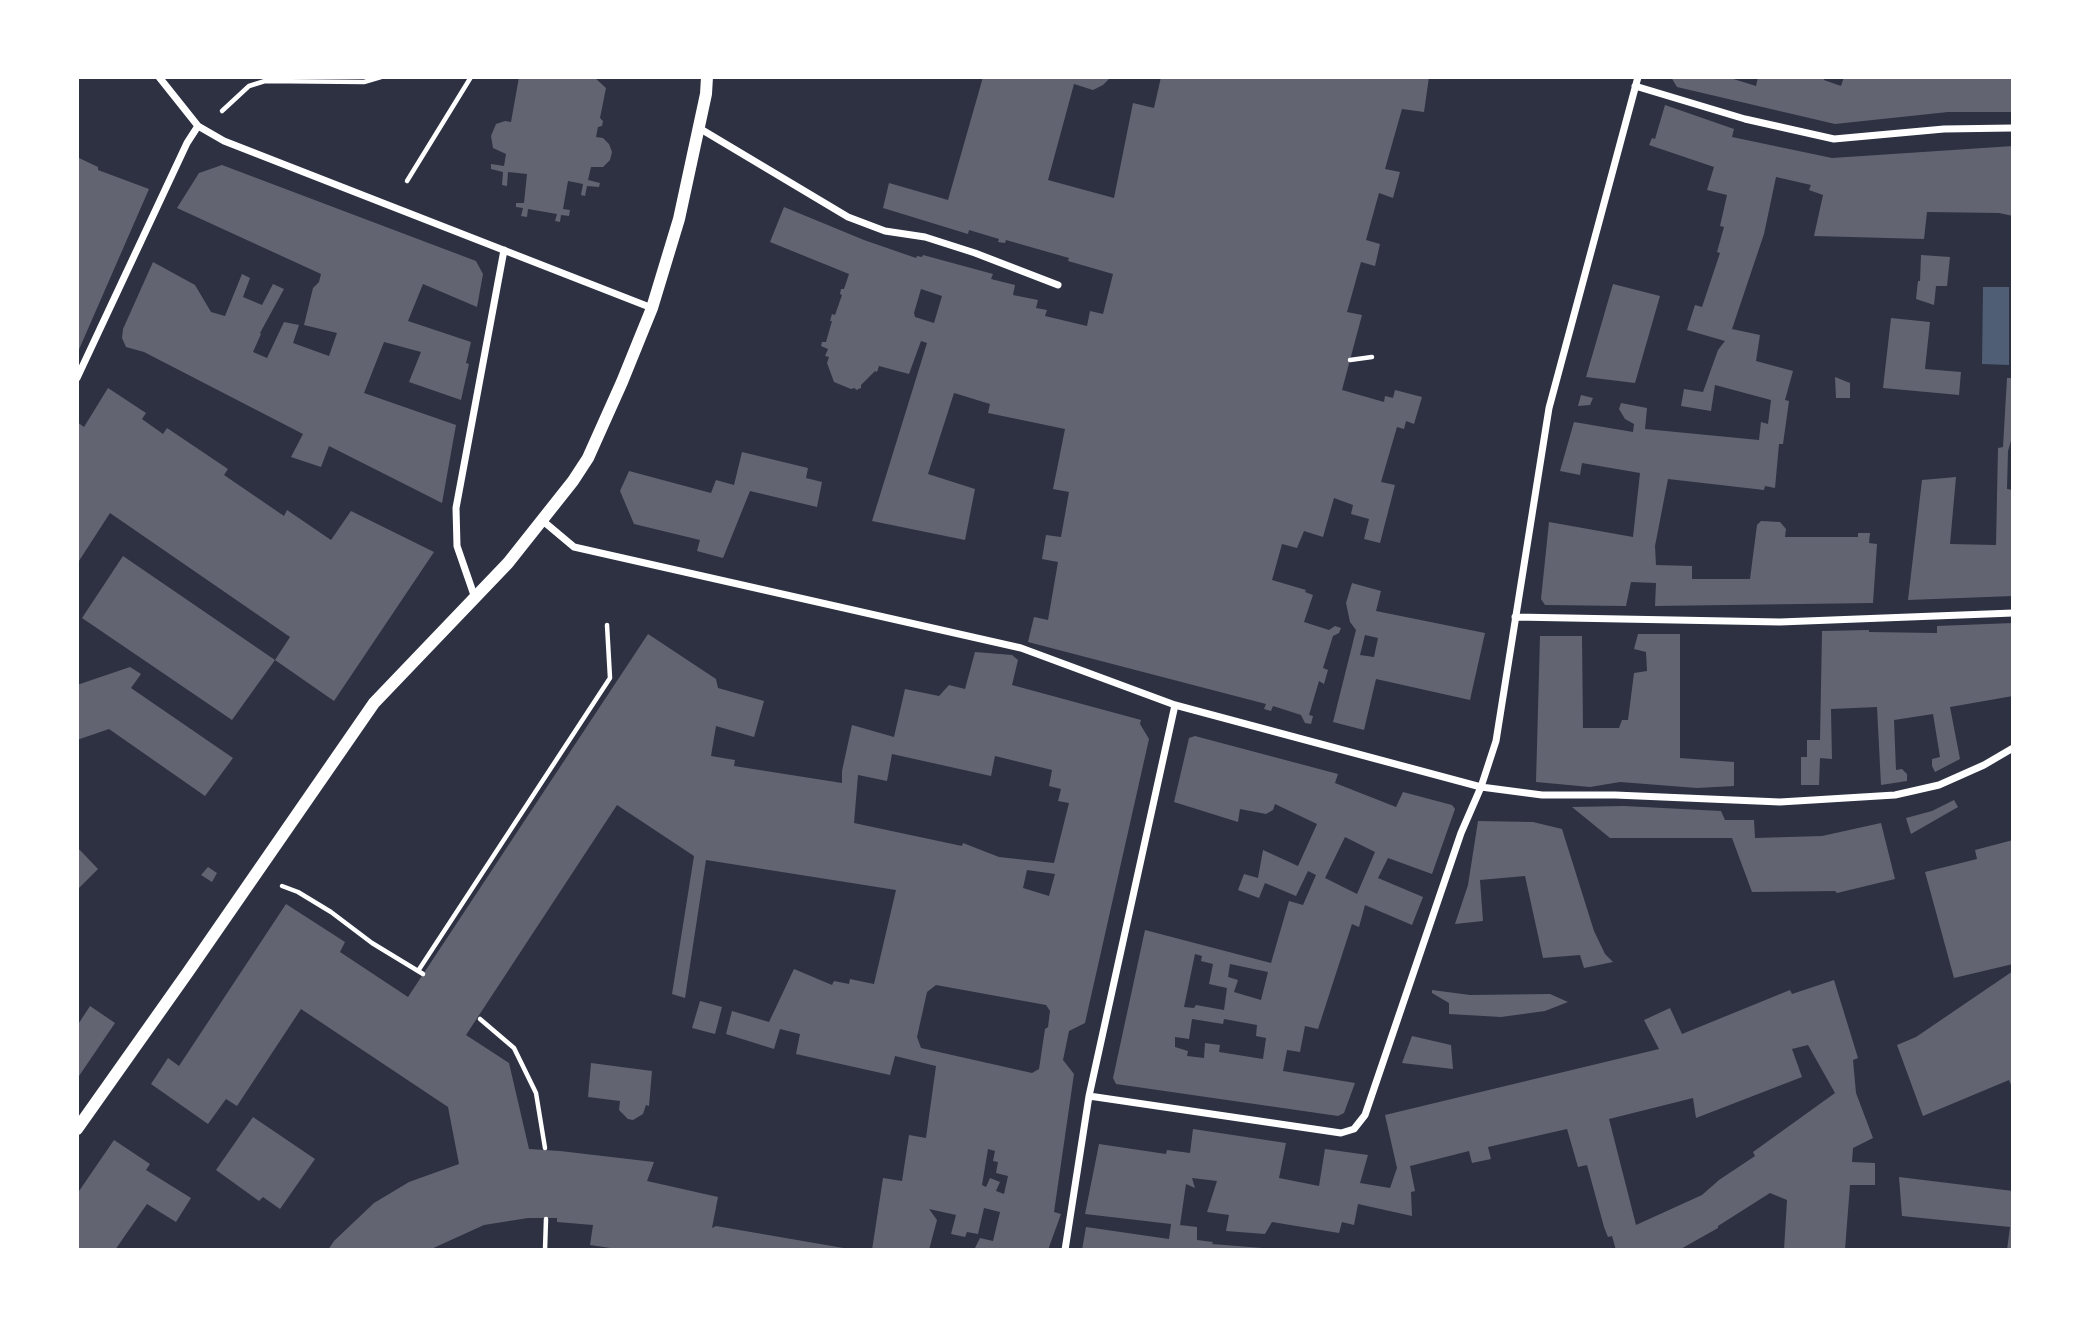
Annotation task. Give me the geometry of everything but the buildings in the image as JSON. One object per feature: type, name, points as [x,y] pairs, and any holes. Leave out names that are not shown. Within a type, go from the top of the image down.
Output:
[{"type":"street","points":[[159,77],[198,126],[224,141],[652,308]]},
{"type":"street","points":[[77,1129],[374,703],[475,598],[543,521],[587,458],[652,308],[679,219],[706,94],[707,77]]},
{"type":"street","points":[[1089,1096],[1341,1133],[1354,1129],[1365,1115],[1461,833],[1496,741],[1549,408],[1638,77]]},
{"type":"street","points":[[1635,86],[1745,119],[1834,139],[1944,129],[2013,128]]},
{"type":"street","points":[[77,378],[187,143],[198,126]]},
{"type":"street","points":[[699,128],[848,217],[885,231],[925,237],[975,253],[1058,285]]},
{"type":"street","points":[[475,598],[457,546],[456,508],[504,250]]},
{"type":"street","points":[[543,521],[573,547],[1021,648],[1175,705],[1481,786],[1542,795],[1615,795],[1780,802],[1895,795],[1939,785],[1984,765],[2013,748]]},
{"type":"street","points":[[1515,617],[1780,622],[2013,613]]},
{"type":"street","points":[[1065,1250],[1089,1096],[1175,705]]},
{"type":"path","points":[[198,126],[218,114],[249,86],[265,81],[364,82],[382,77]]},
{"type":"path","points":[[407,181],[471,77]]},
{"type":"path","points":[[1350,360],[1372,357]]},
{"type":"path","points":[[254,877],[298,892],[420,973],[610,678],[607,625]]},
{"type":"path","points":[[480,1019],[514,1048],[536,1093],[545,1149]]},
{"type":"path","points":[[545,1250],[546,1219]]},
{"type":"water","points":[[1983,287],[2009,287],[2009,365],[1982,364]]}]
